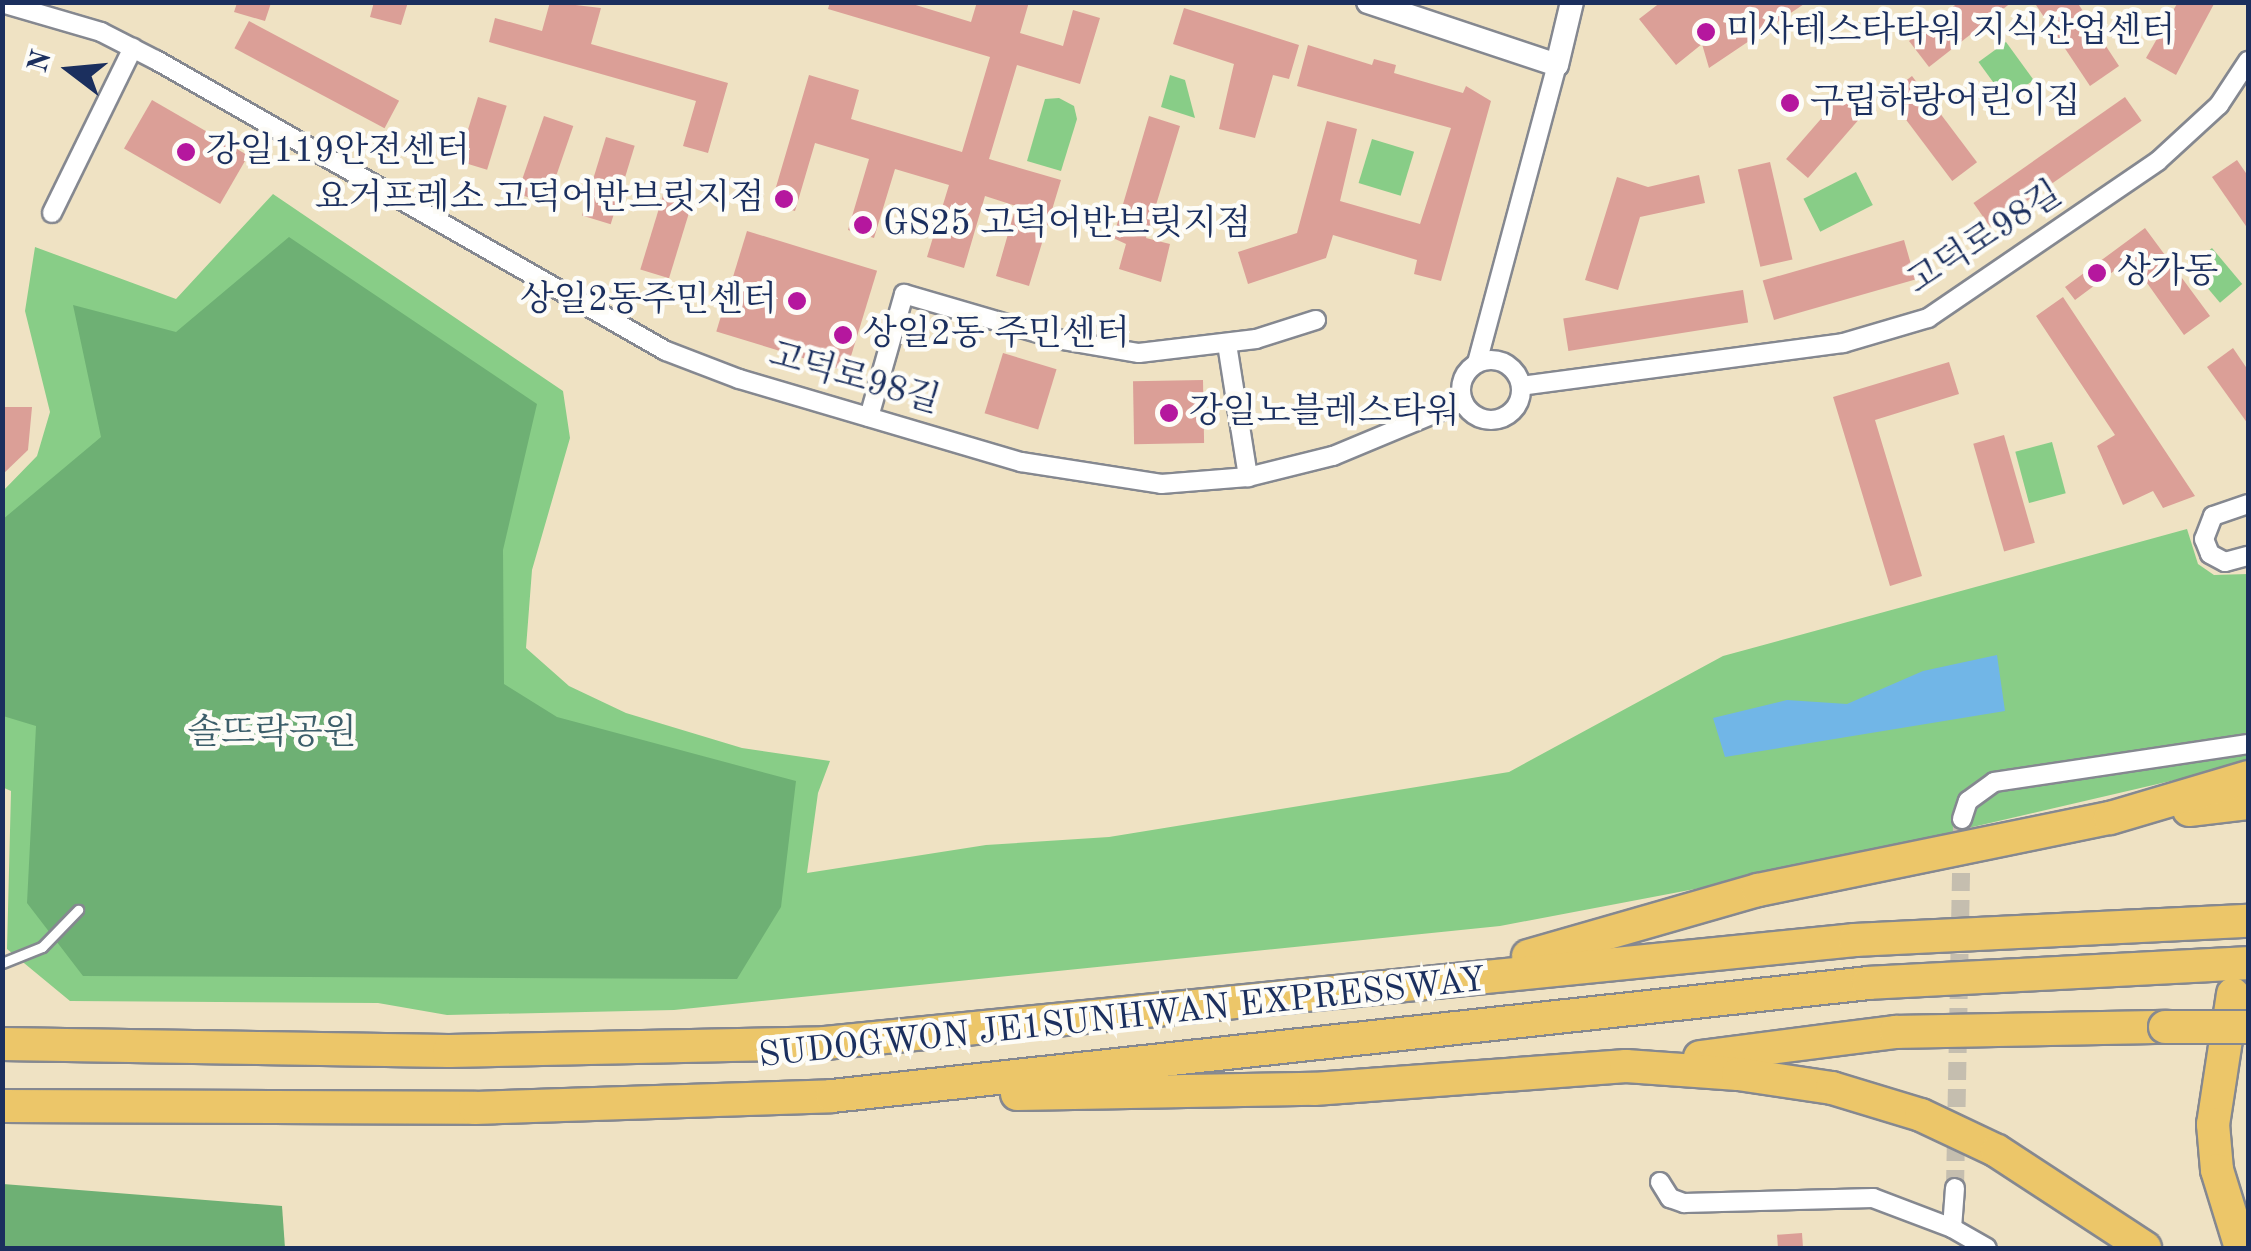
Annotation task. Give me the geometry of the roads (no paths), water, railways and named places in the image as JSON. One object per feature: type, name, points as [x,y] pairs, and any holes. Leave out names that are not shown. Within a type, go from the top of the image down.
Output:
[{"type":"highway","points":[[1452,978],[1758,890],[2110,818],[2248,777]]},
{"type":"highway","points":[[2110,818],[2248,803]]},
{"type":"highway","name":"SUDOGWON JE1SUNHWAN EXPRESSWAY","points":[[2,1044],[449,1051],[824,1043],[1855,940],[2248,921]]},
{"type":"highway","name":"SUDOGWON JE1SUNHWAN EXPRESSWAY","points":[[2,1106],[475,1108],[832,1096],[1850,985],[2248,962]]},
{"type":"highway","points":[[2233,994],[2213,1124],[2217,1170],[2241,1248]]},
{"type":"highway","points":[[832,1096],[1314,1089],[1626,1066],[1896,1032],[2248,1026]]},
{"type":"highway","points":[[1626,1066],[1832,1088],[1921,1115],[2013,1160],[2146,1248]]},
{"type":"street","points":[[1368,2],[1557,65]]},
{"type":"street","points":[[1477,363],[1505,363],[1521,386],[1518,404],[1496,420],[1478,418],[1463,402],[1464,376],[1477,363],[1572,2]]},
{"type":"street","name":"고덕로98길","points":[[2,4],[133,48],[666,352],[869,418],[1070,474],[1161,484],[1248,477],[1333,456],[1463,402]]},
{"type":"street","points":[[52,213],[133,48]]},
{"type":"street","name":"고덕로98길","points":[[1521,386],[1843,343],[1928,318],[2158,162],[2220,103],[2248,60]]},
{"type":"street","points":[[869,418],[904,294],[1096,348],[1182,352],[1316,320]]},
{"type":"street","points":[[1227,344],[1248,477]]},
{"type":"street","points":[[2248,504],[2213,516],[2204,539],[2210,554],[2224,562],[2248,556]]},
{"type":"street","points":[[1962,819],[1968,802],[1994,782],[2248,744]]},
{"type":"street","points":[[1660,1182],[1670,1198],[1684,1202],[1872,1198],[1952,1228],[1987,1248]]},
{"type":"street","points":[[1952,1228],[1954,1188]]},
{"type":"lane","points":[[2,963],[42,947],[78,910]]},
{"type":"water","points":[[1997,655],[2005,711],[1725,757],[1713,718],[1787,700],[1847,704],[1923,671]]},
{"type":"tunnel","points":[[1955,1188],[1962,819]]},
{"type":"place","name":"미사테스타타워 지식산업센터","points":[[1706,32]]},
{"type":"place","name":"구립하랑어린이집","points":[[1790,103]]},
{"type":"place","name":"강일119안전센터","points":[[186,152]]},
{"type":"place","name":"요거프레소 고덕어반브릿지점","points":[[784,199]]},
{"type":"place","name":"GS25 고덕어반브릿지점","points":[[863,225]]},
{"type":"place","name":"상가동","points":[[2097,273]]},
{"type":"place","name":"상일2동주민센터","points":[[797,301]]},
{"type":"place","name":"상일2동 주민센터","points":[[843,335]]},
{"type":"place","name":"강일노블레스타워","points":[[1169,413]]},
{"type":"park label","name":"솔뜨락공원","points":[[272,734]]}]
